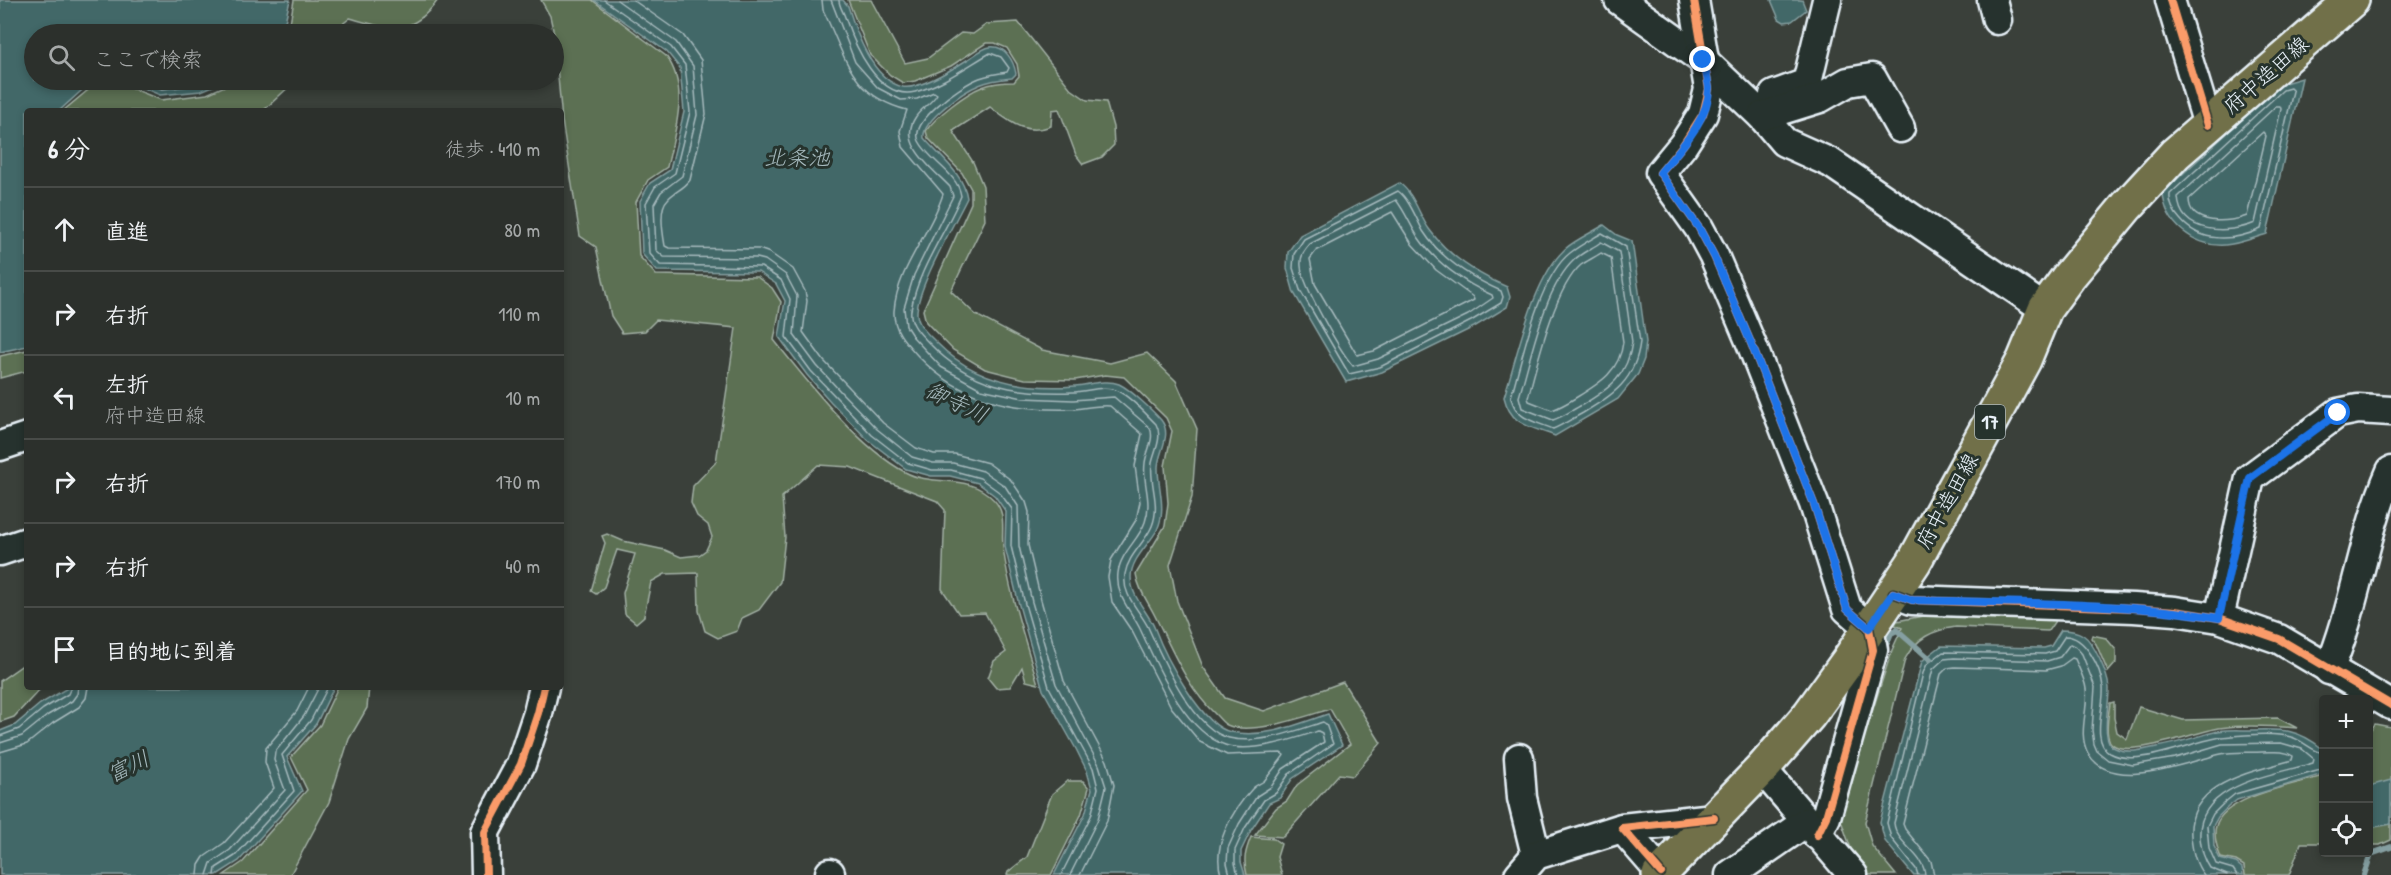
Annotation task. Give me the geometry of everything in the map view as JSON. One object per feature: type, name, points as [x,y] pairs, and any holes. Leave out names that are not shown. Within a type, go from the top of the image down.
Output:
[{"type":"main road","name":"府中造田線","points":[[1660,874],[1762,769],[1809,715],[1848,661],[1914,562],[2024,360],[2045,309],[2068,276],[2175,154],[2352,0]]},
{"type":"street","points":[[1619,0],[1703,60],[1756,110],[1784,142],[1831,163],[2045,309]]},
{"type":"street","points":[[1694,0],[1709,89],[1703,114],[1683,145],[1660,173],[1699,228],[1714,256],[1814,504],[1847,609],[1869,628],[1873,650],[1826,817],[1730,875]]},
{"type":"street","points":[[1756,110],[1807,83],[1827,0]]},
{"type":"street","points":[[2170,0],[2208,125]]},
{"type":"street","points":[[1756,110],[1820,98],[1848,82],[1872,78],[1900,128]]},
{"type":"street","points":[[2219,618],[2250,478],[2338,413],[2358,409],[2391,411]]},
{"type":"street","points":[[0,446],[24,438]]},
{"type":"street","points":[[2329,670],[2341,642],[2380,495],[2391,471]]},
{"type":"street","points":[[0,552],[24,543]]},
{"type":"street","points":[[1893,593],[1912,600],[2134,608],[2175,611],[2219,618],[2279,639],[2391,705]]},
{"type":"street","points":[[486,875],[485,832],[521,764],[543,690]]},
{"type":"street","points":[[1519,758],[1528,865],[1622,828],[1714,818]]},
{"type":"street","points":[[1762,769],[1853,875]]},
{"type":"street","points":[[1622,828],[1660,874]]},
{"type":"green space","points":[[294,0],[438,0],[428,12],[410,24],[372,24],[350,18],[342,24],[290,24]]},
{"type":"green space","points":[[541,0],[592,0],[666,56],[673,68],[679,96],[677,124],[667,167],[648,180],[636,202],[639,256],[656,275],[757,277],[772,288],[781,302],[774,340],[834,412],[869,447],[887,461],[916,477],[973,486],[984,491],[998,505],[1002,516],[1003,547],[1009,581],[1038,684],[1026,681],[1022,667],[1010,687],[996,688],[988,678],[994,661],[1006,652],[985,613],[959,614],[942,589],[945,510],[937,501],[850,467],[818,465],[782,497],[785,537],[780,582],[759,610],[742,618],[737,631],[718,638],[705,631],[699,611],[698,573],[665,574],[651,582],[644,616],[636,623],[625,614],[623,593],[635,554],[617,550],[604,587],[596,594],[591,591],[605,543],[602,536],[607,534],[623,541],[665,550],[681,557],[699,555],[706,550],[712,537],[708,525],[697,516],[691,503],[693,486],[716,462],[736,328],[656,320],[645,331],[622,333],[611,316],[596,247],[580,236],[564,133],[564,108],[561,108],[559,90],[564,90],[564,24],[552,24]]},
{"type":"green space","points":[[848,0],[871,0],[905,63],[928,58],[961,33],[973,34],[987,24],[1018,22],[1071,89],[1087,100],[1106,102],[1113,127],[1114,145],[1102,157],[1083,164],[1076,155],[1059,109],[1052,110],[1051,126],[1042,129],[1018,126],[990,107],[953,131],[973,162],[983,186],[985,220],[951,291],[976,315],[1042,350],[1110,363],[1147,353],[1176,381],[1197,429],[1192,497],[1170,565],[1177,601],[1203,667],[1225,698],[1264,711],[1343,682],[1381,743],[1353,776],[1339,774],[1283,837],[1255,835],[1276,808],[1287,801],[1297,785],[1350,744],[1330,709],[1264,727],[1238,728],[1227,725],[1207,706],[1182,671],[1142,592],[1136,574],[1165,526],[1168,503],[1165,466],[1172,431],[1166,418],[1124,377],[1105,375],[1075,380],[1025,379],[985,369],[953,350],[926,322],[923,310],[971,203],[971,189],[962,173],[928,138],[926,131],[943,113],[975,90],[994,84],[1014,82],[1019,76],[1017,64],[1007,48],[995,43],[986,43],[951,66],[915,81],[903,83],[890,75],[870,55]]},
{"type":"green space","points":[[88,90],[136,90],[161,100],[207,94],[216,90],[285,90],[266,108],[67,108]]},
{"type":"green space","points":[[24,351],[24,372],[0,378],[0,356]]},
{"type":"green space","points":[[1928,615],[2057,618],[2048,631],[1948,628],[1926,636],[1909,652],[1905,659],[1865,822],[1872,846],[1896,875],[1869,875],[1855,860],[1839,815],[1892,650],[1902,628],[1895,625],[1897,621]]},
{"type":"green space","points":[[2092,635],[2106,638],[2116,650],[2116,663],[2108,672],[2091,638]]},
{"type":"green space","points":[[24,664],[24,690],[39,690],[14,717],[0,722],[0,681]]},
{"type":"green space","points":[[337,690],[369,690],[367,708],[349,739],[329,802],[290,875],[224,875],[243,862],[307,790],[291,757],[320,725]]},
{"type":"green space","points":[[2114,702],[2117,732],[2127,739],[2139,707],[2183,720],[2278,718],[2297,728],[2228,727],[2151,746],[2125,748],[2111,743],[2107,733],[2110,703]]},
{"type":"green space","points":[[2375,724],[2391,727],[2391,840],[2380,845],[2373,845],[2373,727]]},
{"type":"green space","points":[[2319,777],[2319,843],[2301,843],[2289,875],[2245,875],[2244,866],[2236,861],[2221,858],[2215,838],[2216,826],[2222,816],[2232,807],[2280,787]]},
{"type":"green space","points":[[1067,781],[1083,781],[1089,788],[1081,815],[1051,875],[1007,875],[1027,857],[1052,794]]},
{"type":"green space","points":[[1251,837],[1274,839],[1281,844],[1277,857],[1282,875],[1247,875],[1245,856]]},
{"type":"water","points":[[0,0],[290,0],[284,24],[24,24],[24,90],[82,90],[62,108],[24,108],[24,347],[0,352]]},
{"type":"water","name":"北条池","points":[[594,0],[843,0],[848,6],[861,41],[874,65],[892,83],[903,87],[918,85],[937,77],[987,48],[995,47],[1008,55],[1016,74],[1012,78],[987,82],[972,88],[936,115],[925,131],[924,138],[956,173],[967,198],[929,273],[918,303],[918,318],[927,333],[951,356],[983,374],[1018,384],[1037,386],[1075,386],[1103,382],[1119,384],[1129,390],[1161,420],[1166,432],[1158,468],[1162,507],[1160,522],[1154,536],[1134,564],[1131,577],[1137,598],[1152,622],[1167,656],[1197,704],[1208,718],[1220,727],[1231,732],[1256,734],[1293,726],[1328,714],[1342,745],[1292,779],[1280,798],[1269,803],[1251,830],[1241,851],[1241,862],[1245,875],[1054,875],[1085,814],[1092,789],[1087,771],[1043,690],[1005,547],[1006,512],[995,496],[978,483],[950,476],[931,476],[906,469],[868,440],[807,375],[779,337],[785,301],[776,284],[758,272],[657,271],[642,254],[640,201],[650,183],[670,170],[684,112],[680,68],[667,52]]},
{"type":"water","points":[[1771,0],[1802,0],[1806,10],[1792,21],[1784,22],[1779,19]]},
{"type":"water","points":[[2302,78],[2267,234],[2225,245],[2214,245],[2192,238],[2175,223],[2169,214],[2163,192],[2281,84]]},
{"type":"water","points":[[148,90],[203,90],[201,91],[160,95]]},
{"type":"water","points":[[1399,183],[1409,192],[1425,223],[1445,248],[1474,270],[1507,287],[1510,297],[1507,307],[1474,327],[1382,372],[1346,382],[1294,293],[1287,268],[1288,252],[1300,235]]},
{"type":"water","points":[[1604,225],[1617,235],[1632,241],[1646,342],[1644,359],[1638,374],[1618,399],[1555,436],[1523,424],[1511,414],[1504,397],[1527,318],[1553,262],[1565,249]]},
{"type":"water","points":[[2061,630],[2083,635],[2092,644],[2100,659],[2109,688],[2106,730],[2110,744],[2115,748],[2136,751],[2222,730],[2289,731],[2319,746],[2319,775],[2237,800],[2218,817],[2213,826],[2214,846],[2220,859],[2236,863],[2242,868],[2243,875],[1913,875],[1885,841],[1880,822],[1922,661],[1941,646],[2044,648],[2051,646]]},
{"type":"water","name":"富川","points":[[64,690],[333,690],[316,724],[287,757],[302,791],[239,861],[217,875],[0,875],[0,731],[15,725],[40,704]]},
{"type":"water","points":[[2391,780],[2391,824],[2373,827],[2373,785]]},
{"type":"waterway","points":[[1887,643],[1891,633],[1897,630],[1930,659]]},
{"type":"waterway","points":[[2364,875],[2371,854],[2391,847]]},
{"type":"cycle path","points":[[1694,0],[1709,89],[1703,114],[1683,145],[1660,173],[1699,228],[1714,256],[1814,504],[1847,609],[1869,628],[1873,650],[1826,817],[1817,835]]},
{"type":"cycle path","points":[[2170,0],[2208,125]]},
{"type":"cycle path","points":[[1893,593],[1912,600],[2134,608],[2175,611],[2219,618],[2279,639],[2391,705]]},
{"type":"cycle path","points":[[486,875],[485,832],[521,764],[543,690]]},
{"type":"cycle path","points":[[1661,873],[1622,828],[1714,818]]},
{"type":"route","points":[[1703,60],[1709,89],[1703,114],[1683,145],[1660,173],[1699,228],[1714,256],[1814,504],[1847,609],[1869,628],[1893,593],[1912,600],[2084,605],[2175,611],[2219,618],[2250,478],[2338,413]]},
{"type":"water label","name":"御寺川","points":[[957,402]]}]
